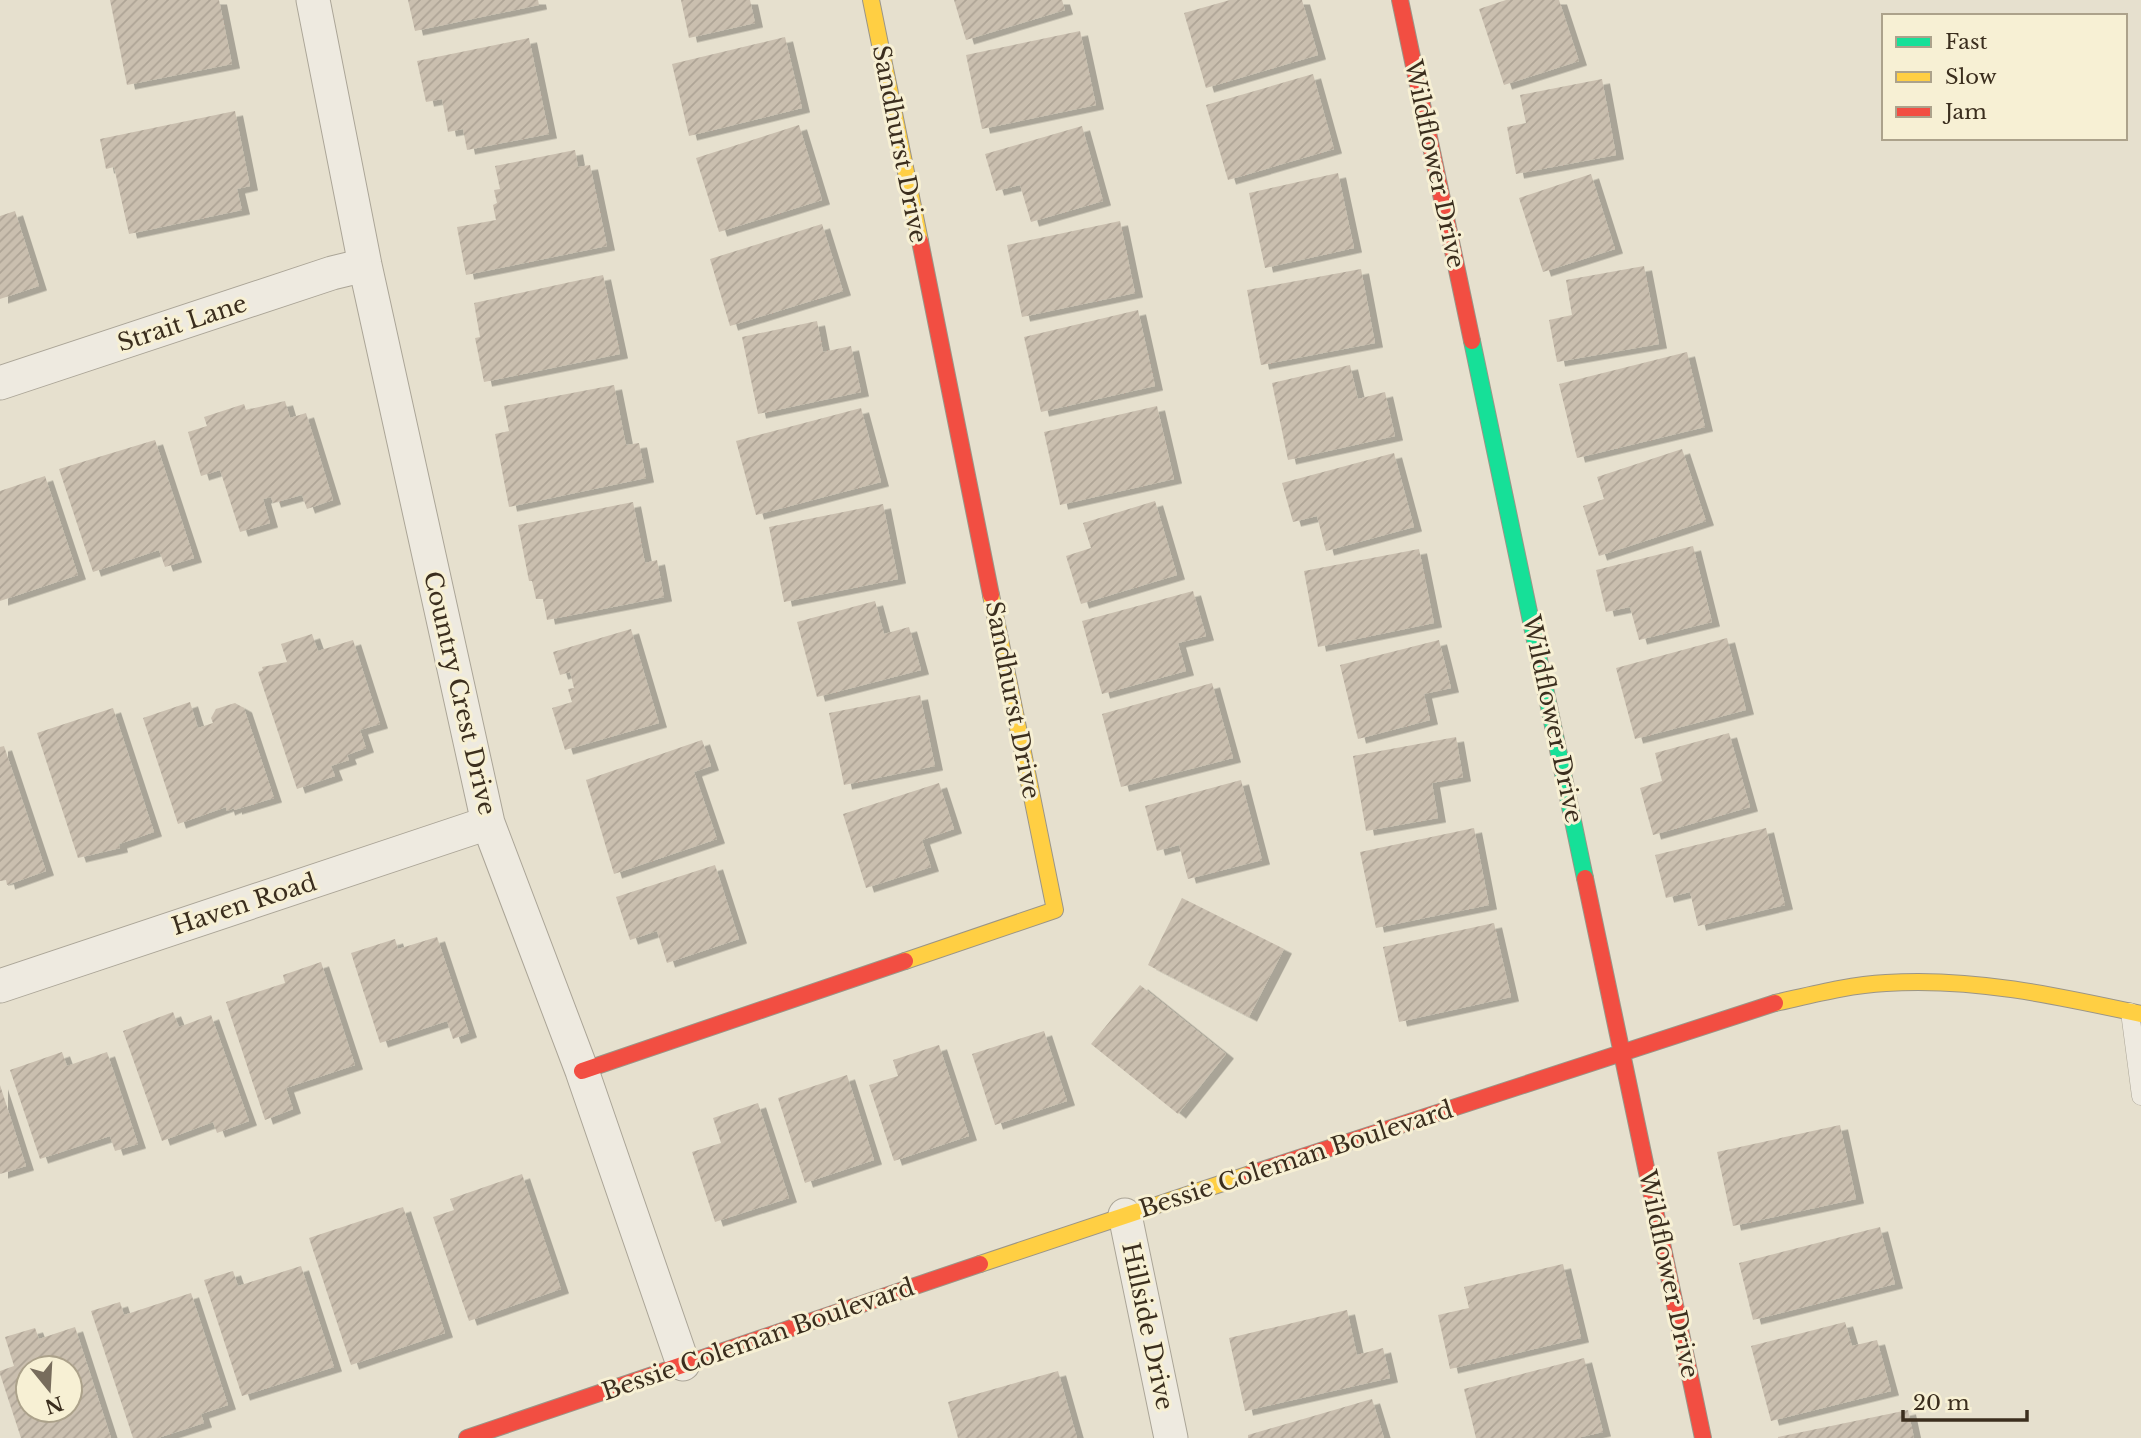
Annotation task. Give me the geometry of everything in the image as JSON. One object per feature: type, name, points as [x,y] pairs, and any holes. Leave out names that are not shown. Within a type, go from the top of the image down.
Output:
[{"type":"street","name":"Country Crest Drive","points":[[313,0],[365,265],[488,822],[582,1071],[683,1364]]},
{"type":"street","name":"Sandhurst Drive","points":[[582,1071],[1055,910],[871,0]]},
{"type":"street","name":"Wildflower Drive","points":[[1400,0],[1624,1052],[1703,1438]]},
{"type":"street","name":"Strait Lane","points":[[0,383],[332,273],[365,265]]},
{"type":"street","name":"Haven Road","points":[[0,986],[488,822]]},
{"type":"street","name":"Bessie Coleman Boulevard","points":[[467,1438],[1125,1215],[1758,1007],[1839,988],[1905,982],[1962,984],[2035,994],[2136,1013]]},
{"type":"street","name":"Hillside Drive","points":[[1125,1215],[1171,1438]]},
{"type":"lane","points":[[2136,1013],[2141,1096]]},
{"type":"building","points":[[110,0],[219,0],[232,64],[127,85]]},
{"type":"building","points":[[408,0],[538,0],[539,5],[415,31]]},
{"type":"building","points":[[681,0],[750,0],[755,23],[689,38]]},
{"type":"building","points":[[954,0],[1062,0],[1065,10],[966,40]]},
{"type":"building","points":[[1230,0],[1302,0],[1318,55],[1206,88],[1184,13]]},
{"type":"building","points":[[1506,0],[1559,0],[1579,61],[1504,85],[1479,9]]},
{"type":"building","points":[[1080,31],[1096,105],[982,129],[966,55]]},
{"type":"building","points":[[785,37],[802,108],[689,136],[672,64]]},
{"type":"building","points":[[529,38],[549,134],[467,150],[463,129],[448,132],[442,99],[426,102],[417,61]]},
{"type":"building","points":[[1313,74],[1334,149],[1228,180],[1206,105]]},
{"type":"building","points":[[1602,79],[1616,155],[1516,174],[1507,127],[1526,123],[1520,95]]},
{"type":"building","points":[[235,111],[250,186],[237,189],[242,210],[129,234],[114,167],[106,169],[100,139]]},
{"type":"building","points":[[799,125],[822,200],[719,232],[696,158]]},
{"type":"building","points":[[1082,126],[1103,201],[1031,222],[1020,185],[996,191],[985,154]]},
{"type":"building","points":[[575,150],[578,167],[590,165],[607,246],[466,275],[457,227],[496,220],[493,205],[497,203],[494,190],[500,189],[495,166]]},
{"type":"building","points":[[1338,173],[1354,248],[1265,268],[1249,193]]},
{"type":"building","points":[[1591,174],[1615,249],[1543,272],[1519,198]]},
{"type":"building","points":[[15,211],[39,286],[0,299],[0,216]]},
{"type":"building","points":[[1120,221],[1135,293],[1022,317],[1007,245]]},
{"type":"building","points":[[822,224],[843,291],[730,326],[710,259]]},
{"type":"building","points":[[1644,266],[1659,344],[1557,362],[1549,320],[1572,315],[1566,280]]},
{"type":"building","points":[[1361,269],[1375,343],[1261,365],[1247,290]]},
{"type":"building","points":[[603,275],[620,354],[484,382],[475,338],[480,337],[474,303]]},
{"type":"building","points":[[1138,310],[1155,386],[1041,412],[1024,337]]},
{"type":"building","points":[[817,321],[823,352],[851,346],[861,392],[758,414],[742,337]]},
{"type":"building","points":[[1687,352],[1705,427],[1577,458],[1559,384]]},
{"type":"building","points":[[1350,365],[1358,399],[1385,392],[1395,436],[1288,460],[1272,383]]},
{"type":"building","points":[[614,385],[626,445],[639,443],[646,478],[509,507],[495,434],[509,431],[504,406]]},
{"type":"building","points":[[285,401],[290,418],[306,413],[333,500],[307,509],[302,495],[273,503],[271,497],[263,499],[270,523],[240,532],[220,470],[201,476],[188,432],[207,426],[204,417],[244,404],[246,410]]},
{"type":"building","points":[[1157,406],[1174,479],[1060,505],[1044,432]]},
{"type":"building","points":[[861,408],[881,482],[756,515],[736,441]]},
{"type":"building","points":[[155,440],[194,558],[165,567],[159,550],[93,572],[59,469]]},
{"type":"building","points":[[1682,449],[1706,521],[1599,556],[1583,506],[1604,499],[1597,477]]},
{"type":"building","points":[[1394,453],[1414,527],[1326,551],[1317,516],[1293,522],[1282,483]]},
{"type":"building","points":[[45,476],[78,575],[0,601],[0,491]]},
{"type":"building","points":[[1155,501],[1177,575],[1081,604],[1066,556],[1091,548],[1083,523]]},
{"type":"building","points":[[633,502],[645,563],[657,560],[664,597],[547,620],[543,599],[536,599],[532,581],[529,581],[518,525]]},
{"type":"building","points":[[883,504],[898,579],[784,602],[769,527]]},
{"type":"building","points":[[1693,546],[1712,622],[1639,640],[1630,607],[1606,612],[1596,570]]},
{"type":"building","points":[[1419,549],[1434,623],[1318,647],[1304,571]]},
{"type":"building","points":[[1193,591],[1206,636],[1178,643],[1186,671],[1102,694],[1082,621]]},
{"type":"building","points":[[875,601],[884,634],[909,627],[921,670],[817,697],[797,622]]},
{"type":"building","points":[[631,629],[659,723],[565,750],[552,708],[572,702],[568,689],[574,688],[570,672],[560,675],[553,652]]},
{"type":"building","points":[[312,634],[318,651],[353,640],[380,724],[360,730],[366,748],[347,755],[349,760],[331,766],[335,776],[297,789],[258,672],[263,670],[262,667],[287,662],[281,644]]},
{"type":"building","points":[[1727,638],[1746,710],[1635,739],[1616,668]]},
{"type":"building","points":[[1439,640],[1451,688],[1424,694],[1430,720],[1358,739],[1340,665]]},
{"type":"building","points":[[1212,683],[1233,758],[1121,787],[1102,714]]},
{"type":"building","points":[[920,695],[935,766],[844,785],[829,713]]},
{"type":"building","points":[[190,702],[198,728],[213,723],[211,718],[216,709],[235,703],[244,708],[274,798],[234,810],[227,811],[226,807],[178,824],[143,718]]},
{"type":"building","points":[[113,708],[154,832],[119,844],[120,848],[78,858],[37,733]]},
{"type":"building","points":[[1729,733],[1750,807],[1653,835],[1640,788],[1662,781],[1655,753]]},
{"type":"building","points":[[1456,737],[1463,777],[1432,783],[1438,818],[1366,831],[1353,756]]},
{"type":"building","points":[[702,740],[711,766],[694,772],[717,839],[614,874],[586,780]]},
{"type":"building","points":[[4,746],[46,871],[7,885],[6,880],[0,881],[0,747]]},
{"type":"building","points":[[1241,780],[1262,860],[1188,879],[1179,845],[1157,851],[1145,806]]},
{"type":"building","points":[[939,783],[954,829],[922,840],[931,867],[866,888],[843,814]]},
{"type":"building","points":[[1474,828],[1489,905],[1376,928],[1360,852]]},
{"type":"building","points":[[1766,828],[1785,905],[1698,926],[1690,892],[1666,898],[1655,855]]},
{"type":"building","points":[[715,865],[739,939],[667,963],[657,931],[630,940],[616,897]]},
{"type":"building","points":[[1182,898],[1284,949],[1249,1017],[1148,965]]},
{"type":"building","points":[[1494,923],[1511,997],[1399,1022],[1383,947]]},
{"type":"building","points":[[437,937],[469,1033],[453,1039],[447,1021],[380,1043],[351,953],[395,939],[398,949]]},
{"type":"building","points":[[321,962],[355,1065],[286,1088],[293,1109],[265,1120],[226,1002],[285,983],[283,975]]},
{"type":"building","points":[[1140,985],[1226,1054],[1178,1114],[1091,1044]]},
{"type":"building","points":[[173,1012],[179,1027],[211,1015],[249,1121],[217,1133],[213,1122],[162,1141],[123,1031]]},
{"type":"building","points":[[1044,1031],[1067,1101],[995,1125],[972,1054]]},
{"type":"building","points":[[939,1045],[969,1136],[894,1161],[869,1085],[898,1076],[893,1060]]},
{"type":"building","points":[[62,1052],[67,1066],[107,1052],[138,1144],[115,1151],[110,1136],[40,1159],[10,1070]]},
{"type":"building","points":[[847,1075],[874,1160],[805,1183],[778,1098]]},
{"type":"building","points":[[0,1085],[26,1166],[0,1174]]},
{"type":"building","points":[[758,1103],[789,1198],[715,1222],[692,1152],[721,1143],[713,1118]]},
{"type":"building","points":[[1840,1125],[1856,1199],[1733,1226],[1717,1152]]},
{"type":"building","points":[[522,1174],[561,1289],[469,1321],[433,1217],[454,1210],[450,1199]]},
{"type":"building","points":[[403,1207],[445,1333],[351,1365],[309,1238]]},
{"type":"building","points":[[1880,1227],[1895,1284],[1753,1320],[1739,1263]]},
{"type":"building","points":[[1563,1264],[1581,1338],[1450,1369],[1438,1315],[1469,1308],[1464,1287]]},
{"type":"building","points":[[301,1266],[334,1367],[242,1396],[204,1280],[233,1271],[238,1286]]},
{"type":"building","points":[[191,1293],[228,1405],[201,1414],[204,1423],[158,1438],[133,1438],[91,1311],[120,1302],[124,1315]]},
{"type":"building","points":[[1347,1310],[1357,1355],[1383,1348],[1390,1378],[1245,1411],[1229,1338]]},
{"type":"building","points":[[1845,1322],[1852,1346],[1877,1340],[1891,1391],[1771,1421],[1751,1346]]},
{"type":"building","points":[[75,1327],[84,1354],[14,1354],[14,1366],[5,1337],[35,1328],[39,1339]]},
{"type":"building","points":[[84,1355],[111,1438],[21,1438],[16,1424],[84,1424]]},
{"type":"building","points":[[1584,1358],[1603,1432],[1577,1438],[1476,1438],[1464,1389]]},
{"type":"building","points":[[14,1366],[14,1417],[0,1374],[0,1371]]},
{"type":"building","points":[[1058,1371],[1077,1438],[958,1438],[948,1402]]},
{"type":"building","points":[[1372,1399],[1384,1438],[1248,1438],[1248,1435]]},
{"type":"building","points":[[1908,1410],[1914,1438],[1778,1438],[1778,1437]]},
{"type":"traffic: fast","points":[[1472,341],[1585,878]]},
{"type":"traffic: slow","points":[[871,0],[920,241]]},
{"type":"traffic: slow","points":[[905,961],[1055,910],[991,595]]},
{"type":"traffic: slow","points":[[1775,1003],[1872,984],[1918,982],[1982,985],[2141,1014]]},
{"type":"traffic: slow","points":[[980,1264],[1250,1174]]},
{"type":"traffic: jam","points":[[1400,0],[1472,341]]},
{"type":"traffic: jam","points":[[920,241],[991,595]]},
{"type":"traffic: jam","points":[[1585,878],[1703,1438]]},
{"type":"traffic: jam","points":[[582,1071],[905,961]]},
{"type":"traffic: jam","points":[[1250,1174],[1775,1003]]},
{"type":"traffic: jam","points":[[467,1438],[980,1264]]}]
